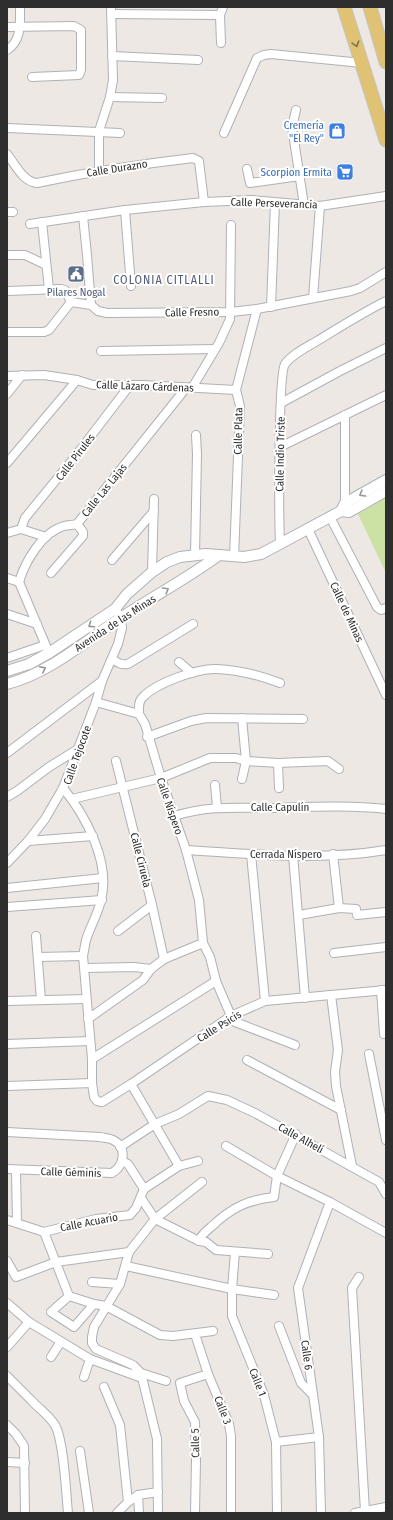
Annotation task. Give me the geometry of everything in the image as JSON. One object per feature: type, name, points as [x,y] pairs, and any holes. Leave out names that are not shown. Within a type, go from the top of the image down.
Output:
[{"type":"main road","points":[[344,7],[386,140]]},
{"type":"main road","points":[[370,7],[386,62]]},
{"type":"street","points":[[7,50],[11,48],[16,40],[20,27],[20,7]]},
{"type":"street","points":[[100,170],[99,131],[110,97],[113,80],[111,10],[222,11],[221,43]]},
{"type":"street","points":[[7,27],[74,26],[81,30],[81,70],[79,75],[32,77]]},
{"type":"street","points":[[224,133],[257,58],[271,54],[362,63]]},
{"type":"street","points":[[112,56],[198,60]]},
{"type":"street","points":[[110,97],[162,98]]},
{"type":"street","points":[[296,110],[292,127],[304,205]]},
{"type":"street","points":[[7,128],[120,132]]},
{"type":"street","name":"Calle Durazno","points":[[7,154],[26,179],[37,183],[100,170],[193,158],[197,159],[199,165],[204,202]]},
{"type":"street","points":[[248,169],[250,183],[300,176]]},
{"type":"street","name":"Calle Perseverancia","points":[[125,210],[204,202],[252,200],[320,206],[386,196]]},
{"type":"street","points":[[271,307],[275,202]]},
{"type":"street","points":[[313,298],[320,206]]},
{"type":"street","points":[[30,224],[125,210],[131,286]]},
{"type":"street","points":[[83,216],[91,305]]},
{"type":"street","points":[[42,222],[49,289]]},
{"type":"street","name":"Calle Las Lajas","points":[[19,582],[23,568],[29,557],[46,537],[53,532],[63,526],[77,524],[189,388],[215,350],[230,319],[231,312],[231,225]]},
{"type":"street","points":[[7,255],[25,255],[46,266]]},
{"type":"street","name":"Calle Fresno","points":[[71,302],[91,305],[98,311],[107,313],[231,312],[271,307],[356,289],[386,272]]},
{"type":"street","points":[[7,291],[61,289],[65,290],[71,302],[49,330],[44,332],[7,332]]},
{"type":"street","name":"Calle Indio Triste","points":[[280,543],[280,447],[284,365],[288,360],[308,346],[366,311],[386,301]]},
{"type":"street","name":"Calle Plata","points":[[234,557],[240,406],[236,390],[257,309]]},
{"type":"street","points":[[281,403],[386,348]]},
{"type":"street","points":[[101,351],[215,350]]},
{"type":"street","name":"Calle Lázaro Cárdenas","points":[[7,376],[44,374],[93,384],[236,390]]},
{"type":"street","points":[[7,394],[22,375]]},
{"type":"street","points":[[7,463],[77,380]]},
{"type":"street","name":"Calle Pirules","points":[[21,529],[25,518],[74,458],[130,385]]},
{"type":"street","points":[[280,447],[386,395]]},
{"type":"street","points":[[345,415],[345,508]]},
{"type":"street","points":[[195,555],[196,435]]},
{"type":"street","name":"Avenida de las Minas","points":[[7,671],[29,664],[47,649],[114,609],[127,594],[152,572],[167,562],[180,557],[206,554],[244,557],[261,554],[330,517],[386,480]]},
{"type":"street","name":"Avenida de las Minas","points":[[345,508],[386,491]]},
{"type":"street","points":[[152,572],[154,498]]},
{"type":"street","points":[[112,560],[154,511]]},
{"type":"street","points":[[330,517],[377,607],[381,610],[386,608]]},
{"type":"street","points":[[51,573],[83,536],[83,532],[77,524]]},
{"type":"street","points":[[7,533],[21,529],[46,537]]},
{"type":"street","name":"Calle de Minas","points":[[308,529],[386,695]]},
{"type":"street","name":"Avenida de las Minas","points":[[7,684],[18,681],[54,664],[121,618],[219,555]]},
{"type":"street","points":[[7,578],[19,582],[47,649],[7,658]]},
{"type":"street","points":[[114,609],[121,618]]},
{"type":"street","points":[[7,614],[37,624]]},
{"type":"street","name":"Calle Tejocote","points":[[94,1097],[83,956],[86,940],[102,900],[103,878],[100,860],[93,836],[84,817],[63,788],[96,702],[102,681],[112,659],[122,628],[121,618]]},
{"type":"street","points":[[112,659],[123,665],[128,664],[193,624]]},
{"type":"street","points":[[179,662],[192,673]]},
{"type":"street","points":[[96,702],[139,714],[139,704],[142,697],[152,690],[171,680],[192,673],[215,669],[240,671],[280,683]]},
{"type":"street","points":[[7,753],[102,681]]},
{"type":"street","name":"Calle Níspero","points":[[139,714],[145,724],[161,778],[186,850],[199,900],[203,942],[210,957],[216,981],[231,1016]]},
{"type":"street","points":[[148,737],[191,721],[206,718],[303,719]]},
{"type":"street","points":[[242,718],[246,761],[242,779]]},
{"type":"street","points":[[7,797],[49,767],[78,749]]},
{"type":"street","points":[[72,799],[161,778],[210,758],[236,758],[246,761],[278,763],[328,761],[338,769]]},
{"type":"street","name":"Calle Ciruela","points":[[116,761],[164,959]]},
{"type":"street","points":[[278,763],[279,788]]},
{"type":"street","points":[[215,785],[217,807]]},
{"type":"street","points":[[8,859],[28,841],[45,819],[63,788]]},
{"type":"street","name":"Calle Capulín","points":[[174,816],[193,810],[217,807],[263,808],[342,806],[386,809]]},
{"type":"street","points":[[28,841],[93,836]]},
{"type":"street","name":"Cerrada Níspero","points":[[186,850],[293,855],[343,855],[386,850]]},
{"type":"street","points":[[251,854],[265,1001]]},
{"type":"street","points":[[333,854],[339,908]]},
{"type":"street","points":[[293,855],[305,998]]},
{"type":"street","points":[[7,888],[103,878]]},
{"type":"street","points":[[7,907],[102,900]]},
{"type":"street","points":[[118,931],[152,905]]},
{"type":"street","points":[[299,915],[339,908],[356,909],[357,915],[386,912]]},
{"type":"street","points":[[36,936],[41,1000]]},
{"type":"street","points":[[88,1019],[143,980],[152,969],[164,959],[203,942]]},
{"type":"street","points":[[334,953],[386,947]]},
{"type":"street","points":[[38,957],[83,956]]},
{"type":"street","points":[[85,968],[134,967],[152,969]]},
{"type":"street","points":[[92,1059],[216,981]]},
{"type":"street","points":[[383,990],[384,1034]]},
{"type":"street","name":"Calle Psicis","points":[[94,1097],[97,1101],[102,1102],[231,1016],[265,1001],[383,990]]},
{"type":"street","points":[[331,995],[338,1050],[335,1072],[352,1166]]},
{"type":"street","points":[[7,1001],[86,999]]},
{"type":"street","points":[[231,1016],[235,1022],[296,1045]]},
{"type":"street","points":[[7,1044],[90,1041]]},
{"type":"street","points":[[369,1054],[386,1140]]},
{"type":"street","points":[[247,1060],[341,1110]]},
{"type":"street","points":[[7,1086],[92,1083]]},
{"type":"street","points":[[131,1084],[179,1166]]},
{"type":"street","name":"Calle Alhelí","points":[[154,1124],[179,1114],[208,1096],[227,1100],[296,1134],[380,1182],[385,1190]]},
{"type":"street","points":[[120,1147],[154,1124]]},
{"type":"street","points":[[7,1132],[100,1137],[113,1140],[120,1147],[123,1153],[122,1161],[128,1164],[144,1189],[179,1166],[198,1161]]},
{"type":"street","points":[[199,1240],[202,1234],[220,1218],[237,1206],[258,1199],[274,1197],[277,1176],[296,1134]]},
{"type":"street","points":[[226,1146],[277,1176],[330,1202],[386,1233]]},
{"type":"street","name":"Calle Géminis","points":[[7,1169],[112,1173],[119,1169],[122,1161]]},
{"type":"street","points":[[16,1170],[17,1223]]},
{"type":"street","points":[[158,1513],[157,1439],[142,1376],[132,1365],[96,1349],[92,1343],[92,1337],[94,1327],[120,1284],[129,1252],[155,1219],[202,1182]]},
{"type":"street","name":"Calle Acuario","points":[[7,1220],[44,1232],[96,1219],[130,1215],[136,1208],[144,1189]]},
{"type":"street","points":[[141,1198],[155,1219],[206,1242],[216,1250],[268,1254]]},
{"type":"street","name":"Calle 6","points":[[320,1513],[319,1437],[298,1288],[330,1202]]},
{"type":"street","points":[[44,1232],[69,1296]]},
{"type":"street","points":[[7,1261],[16,1277],[56,1262],[129,1252]]},
{"type":"street","name":"Calle 1","points":[[235,1252],[232,1289],[232,1316],[264,1395],[276,1442],[277,1513]]},
{"type":"street","points":[[126,1266],[232,1289],[274,1295]]},
{"type":"street","points":[[359,1277],[352,1288],[365,1511]]},
{"type":"street","points":[[92,1282],[120,1284]]},
{"type":"street","points":[[69,1296],[94,1304],[106,1306],[160,1335],[173,1336],[213,1331]]},
{"type":"street","points":[[69,1296],[51,1312],[74,1327],[94,1304]]},
{"type":"street","points":[[7,1303],[28,1322],[60,1343],[90,1359],[142,1376],[166,1381]]},
{"type":"street","points":[[7,1347],[28,1322]]},
{"type":"street","points":[[280,1326],[301,1383],[312,1394]]},
{"type":"street","name":"Calle 3","points":[[195,1334],[208,1374],[229,1424],[231,1436],[231,1513]]},
{"type":"street","points":[[51,1357],[60,1343]]},
{"type":"street","points":[[84,1377],[90,1359]]},
{"type":"street","name":"Calle 5","points":[[195,1513],[195,1422],[184,1401],[180,1383],[208,1374]]},
{"type":"street","points":[[7,1376],[32,1402],[46,1412],[56,1426],[60,1443],[68,1513]]},
{"type":"street","points":[[104,1386],[120,1425],[123,1509]]},
{"type":"street","points":[[7,1425],[16,1434],[24,1446],[25,1513]]},
{"type":"street","points":[[276,1442],[319,1437]]},
{"type":"street","points":[[80,1451],[89,1513]]},
{"type":"street","points":[[7,1462],[25,1463]]},
{"type":"street","points":[[123,1509],[138,1495],[158,1492]]},
{"type":"street","points":[[138,1495],[139,1513]]},
{"type":"street","points":[[355,1513],[386,1508]]},
{"type":"green space","points":[[386,498],[386,573],[358,514]]},
{"type":"place","name":"Cremería \"El Rey\"","points":[[337,131]]},
{"type":"place","name":"Scorpion Ermita","points":[[345,172]]},
{"type":"place","name":"Pilares Nogal","points":[[76,274]]},
{"type":"district","name":"COLONIA CITLALLI","points":[[164,280]]}]
